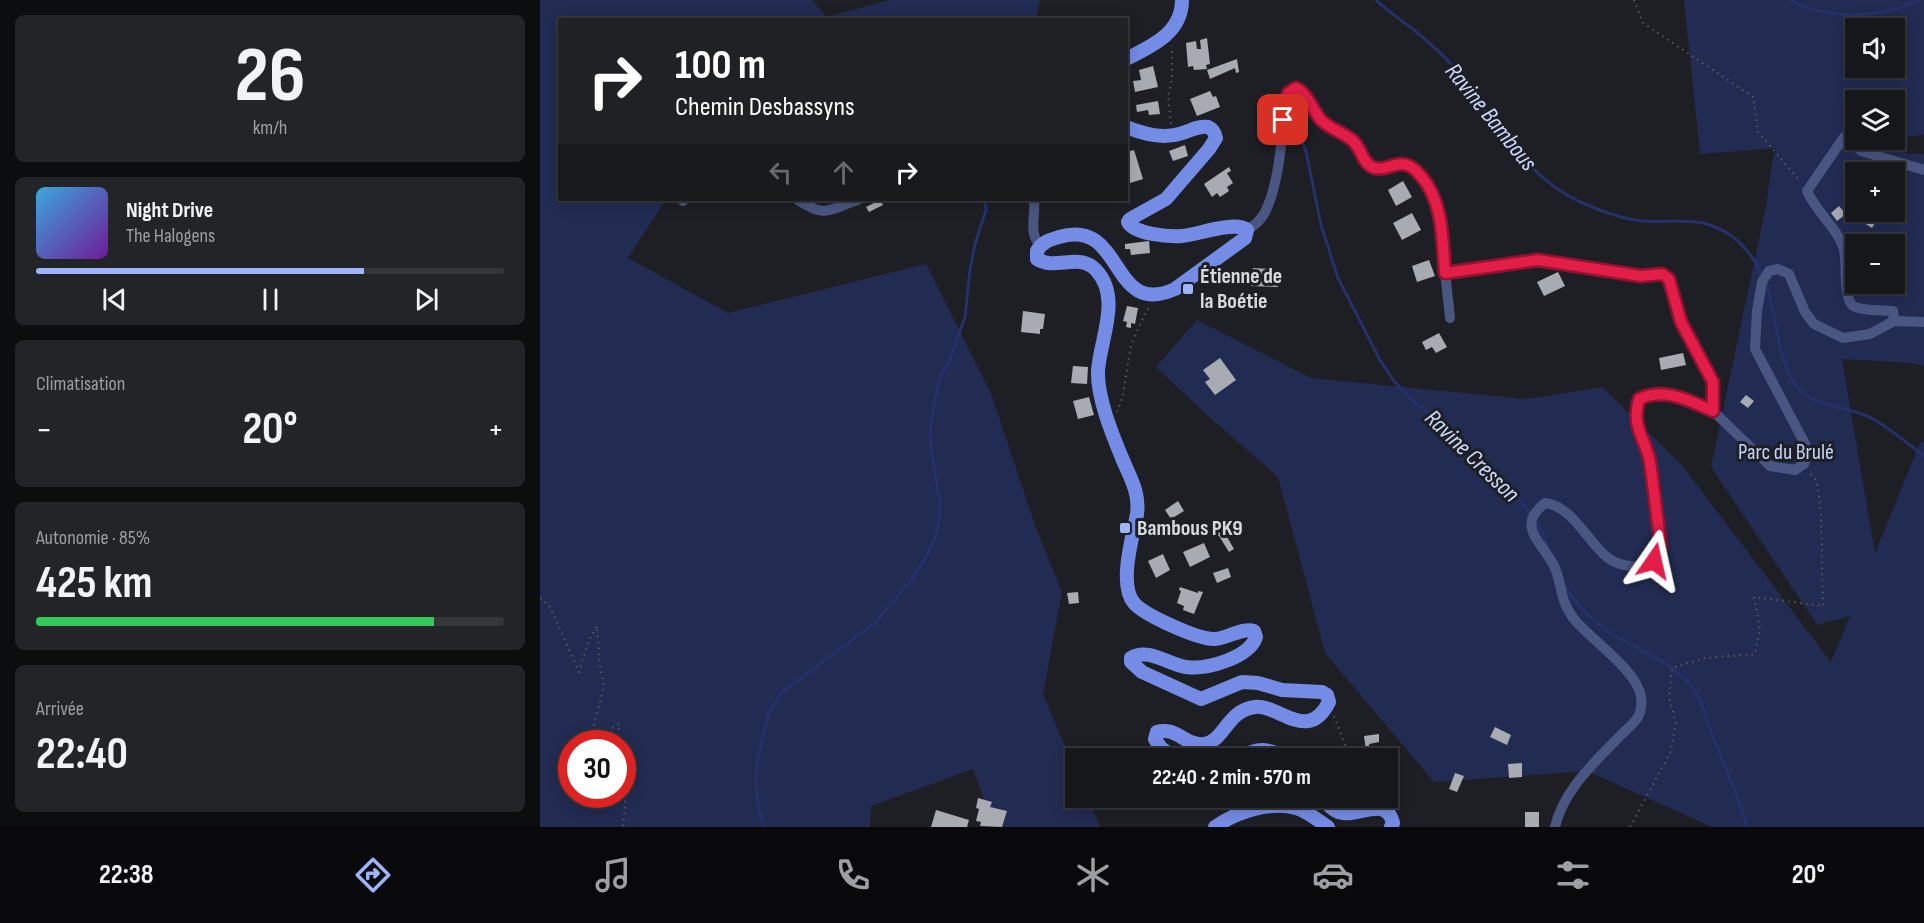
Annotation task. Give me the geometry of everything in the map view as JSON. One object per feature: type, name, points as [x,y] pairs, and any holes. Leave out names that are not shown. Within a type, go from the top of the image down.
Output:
[{"type":"main road","points":[[1128,58],[1169,33],[1176,24],[1182,9],[1182,0]]},
{"type":"main road","points":[[1128,128],[1153,135],[1174,135],[1202,127],[1214,131],[1216,138],[1179,186],[1166,199],[1132,217],[1128,222],[1130,226],[1139,232],[1181,236],[1238,226],[1247,230],[1245,238],[1174,289],[1150,296],[1142,294],[1132,286],[1104,248],[1088,236],[1075,233],[1040,245],[1037,259],[1051,264],[1077,261],[1087,264],[1095,269],[1106,289],[1108,315],[1098,371],[1102,400],[1137,492],[1137,510],[1127,571],[1129,590],[1134,602],[1165,622],[1199,637],[1214,639],[1229,637],[1248,629],[1256,634],[1252,645],[1227,661],[1187,668],[1141,654],[1131,658],[1131,662],[1134,666],[1177,690],[1201,699],[1234,684],[1250,682],[1282,690],[1322,692],[1327,695],[1329,702],[1320,714],[1304,721],[1289,719],[1262,707],[1246,709],[1232,717],[1214,741],[1202,745],[1190,742],[1174,732],[1165,730],[1157,732],[1155,739],[1161,748]]},
{"type":"main road","points":[[1215,827],[1227,819],[1256,809],[1278,806],[1298,808],[1328,827]]},
{"type":"main road","points":[[1333,808],[1337,812],[1350,814],[1373,808]]},
{"type":"main road","points":[[1379,808],[1386,811],[1392,818],[1391,827]]},
{"type":"street","points":[[1247,230],[1256,225],[1268,206],[1277,171],[1286,98],[1288,93],[1296,88],[1329,127],[1354,142],[1361,150],[1368,165],[1378,169],[1405,164],[1414,168],[1422,176],[1435,198],[1442,227],[1450,318]]},
{"type":"street","points":[[1894,321],[1893,311],[1858,308],[1848,298],[1841,241],[1811,201],[1807,191],[1844,137],[1861,151],[1924,171]]},
{"type":"street","points":[[800,201],[814,210],[832,210],[855,201]]},
{"type":"street","points":[[1034,201],[1033,235],[1040,245]]},
{"type":"street","points":[[1445,273],[1538,260],[1641,276],[1662,274],[1669,279],[1681,322],[1713,382],[1713,411]]},
{"type":"street","points":[[1554,827],[1562,805],[1578,781],[1639,716],[1642,698],[1636,681],[1574,619],[1563,602],[1554,566],[1533,536],[1530,523],[1534,511],[1545,503],[1554,504],[1572,519],[1609,559],[1625,565],[1644,566],[1654,561],[1659,555],[1661,546],[1650,460],[1635,413],[1639,399],[1660,393],[1691,401],[1713,411],[1770,466],[1796,470],[1804,464],[1809,453],[1755,349],[1757,311],[1762,282],[1769,271],[1778,269],[1789,274],[1805,312],[1814,324],[1843,338],[1870,334],[1894,321],[1924,322]]},
{"type":"path","points":[[1634,0],[1643,23],[1754,97],[1758,132],[1787,164],[1807,191]]},
{"type":"path","points":[[1169,33],[1172,79],[1168,97],[1174,135]]},
{"type":"path","points":[[1112,428],[1123,395],[1131,345],[1146,311],[1163,294]]},
{"type":"path","points":[[1630,827],[1670,753],[1676,723],[1669,698],[1672,668],[1704,658],[1755,654],[1760,629],[1754,597],[1823,606],[1820,502],[1817,482],[1804,464]]},
{"type":"path","points":[[540,598],[550,608],[579,672],[588,642],[597,626],[604,687],[593,730]]},
{"type":"path","points":[[1329,702],[1347,748]]},
{"type":"path","points":[[609,730],[619,724],[619,730]]},
{"type":"path","points":[[623,827],[625,808]]},
{"type":"green space","points":[[540,0],[813,0],[826,17],[889,0],[1040,0],[1036,18],[558,18],[558,201],[665,201],[628,258],[728,313],[926,264],[992,396],[1036,528],[1062,592],[1043,694],[1066,748],[1065,808],[1092,808],[1100,827],[994,827],[973,769],[871,806],[870,827],[540,827]]},
{"type":"green space","name":"Parc du Brulé","points":[[1684,0],[1924,0],[1924,135],[1905,137],[1905,90],[1845,90],[1845,150],[1900,150],[1908,154],[1924,154],[1924,366],[1911,363],[1842,359],[1875,553],[1920,443],[1924,441],[1924,827],[1712,827],[1587,771],[1434,782],[1325,653],[1278,477],[1156,367],[1197,320],[1311,378],[1526,399],[1602,387],[1682,465],[1831,662],[1850,616],[1817,625],[1711,467],[1766,206],[1772,161],[1777,148],[1700,154]]},
{"type":"building","points":[[1207,38],[1210,64],[1206,65],[1207,69],[1194,70],[1193,66],[1188,67],[1186,43],[1196,41],[1197,49],[1201,49],[1200,40]]},
{"type":"building","points":[[1237,59],[1239,72],[1236,73],[1235,68],[1210,79],[1207,70]]},
{"type":"building","points":[[1153,66],[1158,87],[1135,92],[1133,81],[1141,80],[1139,70]]},
{"type":"building","points":[[1210,91],[1213,97],[1216,96],[1220,107],[1197,116],[1190,99]]},
{"type":"building","points":[[1158,101],[1160,114],[1149,115],[1148,110],[1137,112],[1136,105]]},
{"type":"building","points":[[1185,145],[1188,156],[1173,161],[1169,151]]},
{"type":"building","points":[[1134,150],[1143,179],[1128,184],[1128,152]]},
{"type":"building","points":[[1229,167],[1231,171],[1227,173],[1233,183],[1227,187],[1229,191],[1220,197],[1217,193],[1212,197],[1204,184]]},
{"type":"building","points":[[1403,181],[1412,197],[1396,206],[1388,190]]},
{"type":"building","points":[[878,201],[883,205],[869,212],[866,207]]},
{"type":"building","points":[[1839,206],[1845,215],[1837,221],[1831,213]]},
{"type":"building","points":[[1412,213],[1421,230],[1402,240],[1393,223]]},
{"type":"building","points":[[1865,222],[1875,222],[1872,228]]},
{"type":"building","points":[[1149,241],[1150,253],[1131,255],[1130,249],[1125,249],[1125,244]]},
{"type":"building","points":[[1429,260],[1435,276],[1417,282],[1412,266]]},
{"type":"building","points":[[1253,268],[1270,269],[1269,273],[1279,274],[1278,287],[1251,286]]},
{"type":"building","points":[[1558,272],[1565,286],[1544,296],[1537,282]]},
{"type":"building","points":[[1127,306],[1138,308],[1135,324],[1131,323],[1131,328],[1126,327],[1127,322],[1123,321]]},
{"type":"building","points":[[1023,311],[1045,314],[1040,334],[1021,332]]},
{"type":"building","points":[[1439,333],[1447,347],[1436,353],[1432,347],[1426,350],[1422,342]]},
{"type":"building","points":[[1683,353],[1686,365],[1661,370],[1659,358]]},
{"type":"building","points":[[1220,358],[1236,380],[1215,395],[1205,382],[1210,379],[1203,370]]},
{"type":"building","points":[[1073,366],[1088,367],[1087,384],[1071,383]]},
{"type":"building","points":[[1746,395],[1754,401],[1748,408],[1740,402]]},
{"type":"building","points":[[1089,397],[1094,415],[1078,419],[1073,401]]},
{"type":"building","points":[[1178,501],[1184,511],[1171,519],[1165,510]]},
{"type":"building","points":[[1219,523],[1234,549],[1229,552],[1219,536],[1216,537],[1211,529]]},
{"type":"building","points":[[1204,543],[1210,557],[1190,567],[1183,552]]},
{"type":"building","points":[[1163,554],[1170,570],[1156,578],[1148,561]]},
{"type":"building","points":[[1228,568],[1231,577],[1217,583],[1213,573]]},
{"type":"building","points":[[1180,587],[1198,593],[1198,591],[1203,592],[1194,614],[1183,610],[1184,606],[1177,603]]},
{"type":"building","points":[[1078,592],[1079,603],[1069,604],[1067,593]]},
{"type":"building","points":[[1495,727],[1511,735],[1507,745],[1490,737]]},
{"type":"building","points":[[1379,734],[1379,742],[1369,744],[1370,748],[1366,748],[1364,736]]},
{"type":"building","points":[[1522,763],[1522,777],[1509,778],[1508,764]]},
{"type":"building","points":[[1455,773],[1464,776],[1457,792],[1449,789]]},
{"type":"building","points":[[978,798],[992,802],[990,807],[1007,811],[1002,827],[980,826],[981,822],[976,821],[979,809],[976,808]]},
{"type":"building","points":[[936,810],[969,820],[967,827],[931,827]]},
{"type":"building","points":[[1525,812],[1539,812],[1539,827],[1525,827]]},
{"type":"waterway","name":"Ravine Bambous","points":[[1376,0],[1450,63],[1500,132],[1526,161],[1566,195],[1602,211],[1634,220],[1696,222],[1723,230],[1746,249],[1763,275]]},
{"type":"waterway","points":[[1790,0],[1821,11],[1855,15],[1889,11],[1920,0]]},
{"type":"waterway","name":"Ravine Cresson","points":[[1289,107],[1306,151],[1321,225],[1338,278],[1381,362],[1394,381],[1411,399],[1464,442],[1478,459],[1516,494],[1531,516]]},
{"type":"waterway","points":[[764,827],[758,805],[756,781],[757,763],[768,715],[782,692],[875,623],[912,579],[934,541],[939,522],[940,504],[930,429],[939,379],[950,359],[965,317],[970,269],[986,210],[985,201]]},
{"type":"waterway","name":"Ravine Bambous","points":[[1766,284],[1781,352],[1796,386],[1805,395],[1815,400],[1871,418],[1924,456]]},
{"type":"waterway","name":"Ravine Cresson","points":[[1535,521],[1549,550]]},
{"type":"waterway","name":"Ravine Cresson","points":[[1565,586],[1581,608],[1602,627],[1667,665],[1683,677],[1694,690],[1702,705],[1747,827]]},
{"type":"place","name":"Étienne de la Boétie","points":[[1188,289]]},
{"type":"place","name":"Bambous PK9","points":[[1125,528]]},
{"type":"route","points":[[1283,120],[1288,93],[1291,89],[1296,88],[1304,94],[1320,119],[1354,142],[1361,150],[1368,165],[1378,169],[1405,164],[1414,168],[1428,184],[1435,198],[1442,227],[1445,273],[1538,260],[1641,276],[1662,274],[1669,279],[1681,322],[1713,382],[1714,398],[1713,411],[1691,401],[1660,393],[1639,399],[1635,413],[1650,460],[1661,546],[1659,555],[1654,561]]}]
